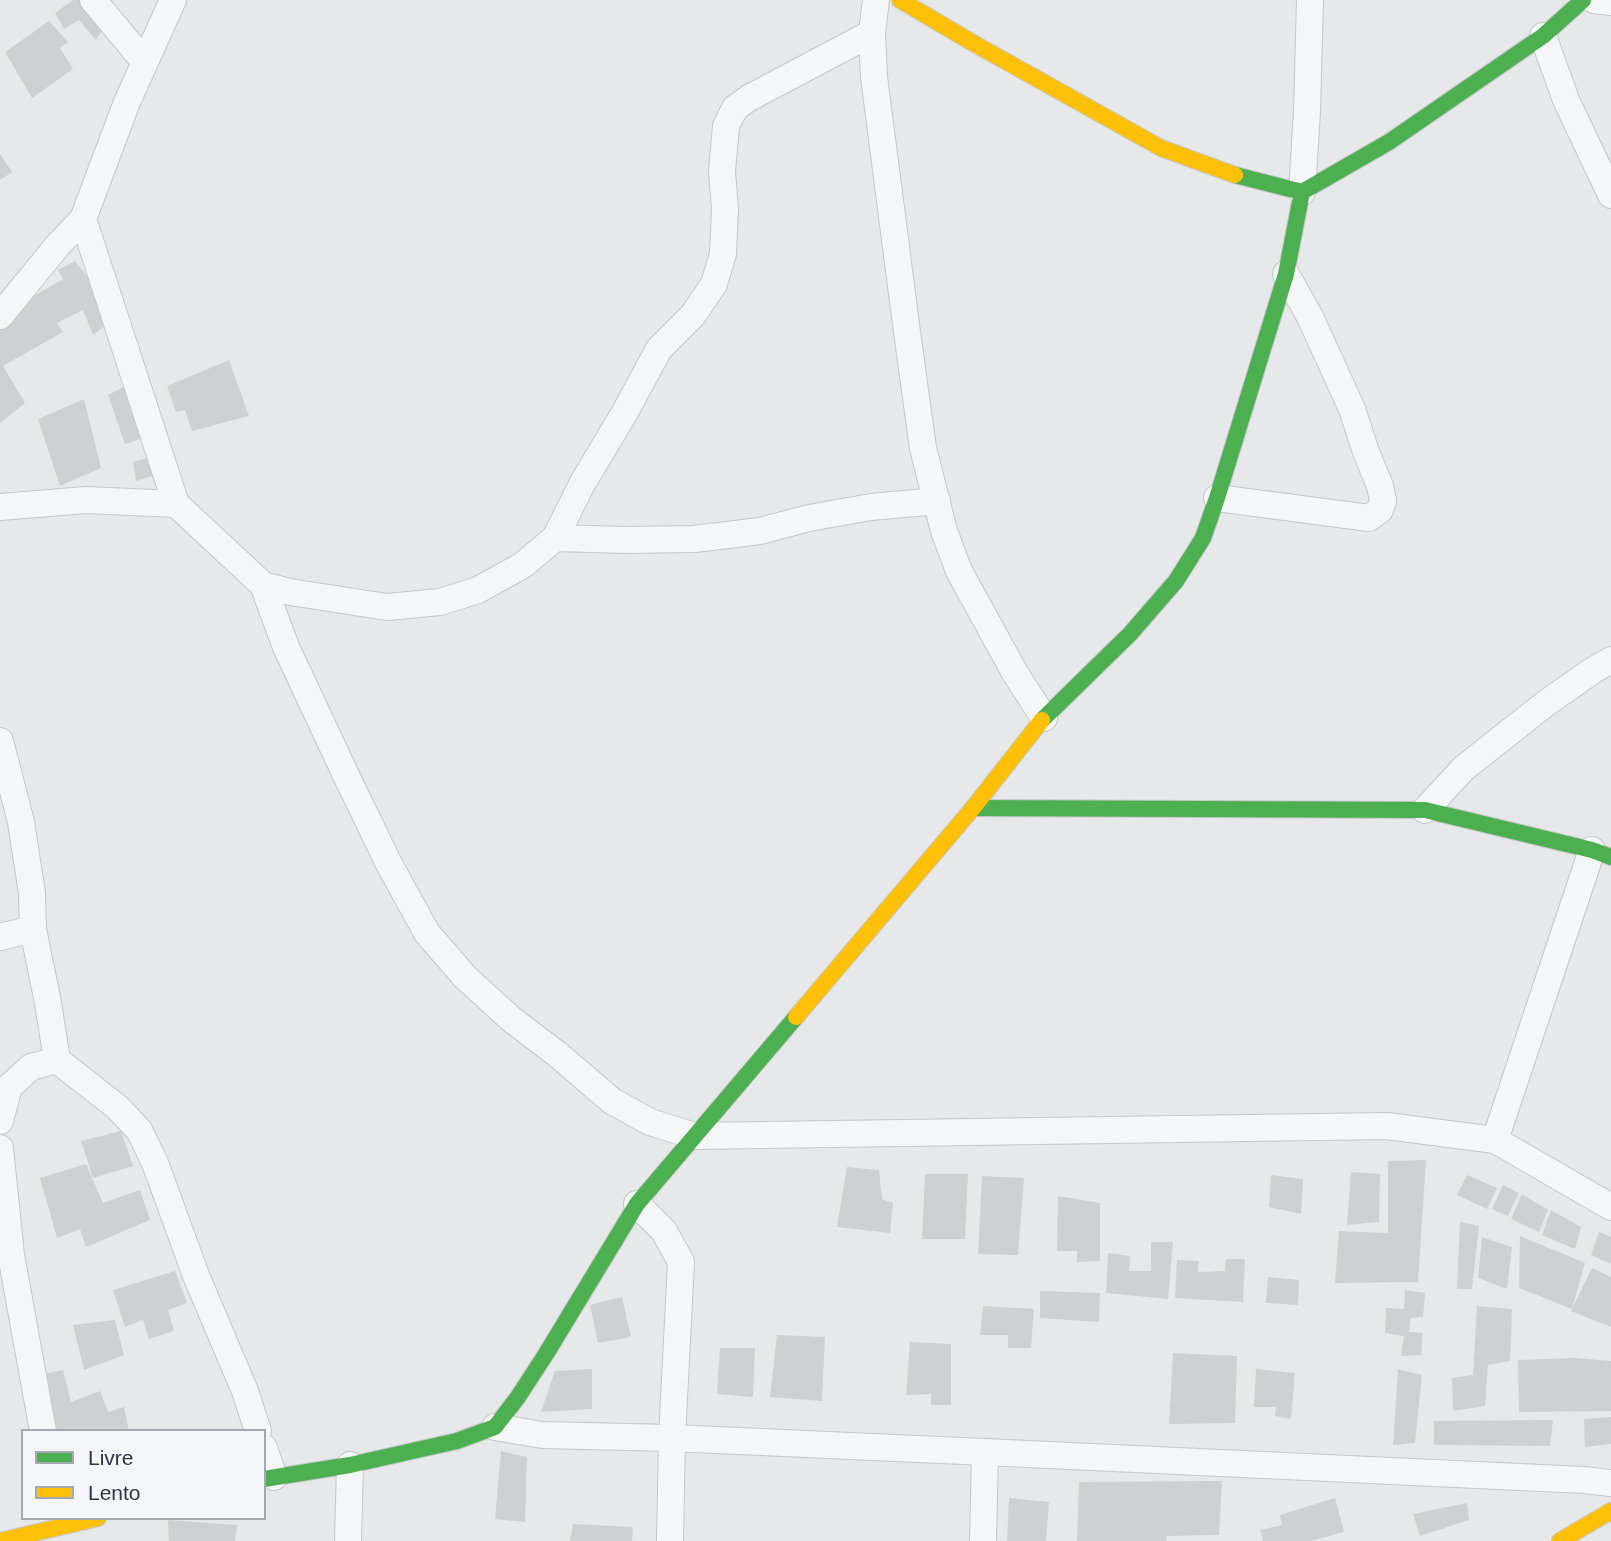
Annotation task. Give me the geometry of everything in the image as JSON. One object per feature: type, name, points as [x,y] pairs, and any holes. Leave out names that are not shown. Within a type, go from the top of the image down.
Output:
[{"type":"street","points":[[93,0],[144,61]]},
{"type":"street","points":[[0,316],[83,219],[127,102],[173,0]]},
{"type":"street","points":[[876,0],[872,33],[874,77],[923,448],[944,531],[959,571],[1015,673],[1044,718]]},
{"type":"street","points":[[900,0],[1161,148],[1236,175],[1302,192],[1389,142],[1543,36],[1583,0]]},
{"type":"street","points":[[495,1427],[546,1354],[637,1204],[973,808],[1044,718],[1130,634],[1176,581],[1202,538],[1217,498],[1286,274],[1302,192],[1310,0]]},
{"type":"street","points":[[1594,0],[1611,2]]},
{"type":"street","points":[[263,585],[290,592],[387,607],[440,603],[478,590],[523,565],[555,538],[582,484],[659,349],[693,315],[715,284],[723,254],[725,209],[722,171],[726,126],[735,107],[872,33]]},
{"type":"street","points":[[1543,36],[1566,100],[1611,195]]},
{"type":"street","points":[[83,219],[176,505],[263,585],[286,647],[344,771],[389,864],[427,933],[465,977],[511,1019],[612,1101],[650,1122],[695,1136],[1387,1126],[1495,1140],[1611,1208]]},
{"type":"street","points":[[1217,498],[1369,518],[1380,510],[1384,502],[1352,409],[1310,317],[1286,274]]},
{"type":"street","points":[[0,507],[86,500],[176,505]]},
{"type":"street","points":[[555,538],[694,538],[760,531],[809,518],[871,507],[937,501]]},
{"type":"street","points":[[1425,810],[1464,768],[1545,704],[1611,660]]},
{"type":"street","points":[[0,741],[21,822],[32,893],[33,929],[57,1060],[117,1107],[139,1130],[155,1163],[197,1278],[245,1391],[257,1429]]},
{"type":"street","points":[[973,808],[1425,810],[1601,854],[1495,1140]]},
{"type":"street","points":[[0,937],[33,929]]},
{"type":"street","points":[[0,1121],[9,1087],[31,1067],[57,1060]]},
{"type":"street","points":[[0,1148],[11,1255],[43,1429]]},
{"type":"street","points":[[637,1204],[664,1231],[681,1262],[670,1541]]},
{"type":"street","points":[[266,1460],[269,1478],[350,1465],[457,1441],[495,1427],[542,1435],[985,1452],[1611,1483]]},
{"type":"street","points":[[983,1541],[985,1452]]},
{"type":"street","points":[[348,1541],[350,1465]]},
{"type":"street","points":[[1560,1541],[1611,1511]]},
{"type":"street","points":[[0,1541],[66,1522]]},
{"type":"building","points":[[73,0],[86,0],[106,24],[96,40],[79,20],[64,29],[55,13]]},
{"type":"building","points":[[49,21],[68,42],[60,48],[73,69],[32,98],[5,52]]},
{"type":"building","points":[[0,154],[12,172],[0,180]]},
{"type":"building","points":[[75,261],[93,284],[107,324],[93,335],[83,310],[57,323],[63,332],[3,366],[25,403],[0,423],[0,329],[31,298],[63,279],[58,270]]},
{"type":"building","points":[[229,360],[249,416],[192,431],[185,410],[176,412],[167,386]]},
{"type":"building","points":[[127,385],[146,437],[125,444],[108,395]]},
{"type":"building","points":[[84,399],[101,468],[60,486],[38,419]]},
{"type":"building","points":[[147,458],[153,476],[136,481],[133,462]]},
{"type":"building","points":[[121,1131],[133,1166],[93,1178],[81,1141]]},
{"type":"building","points":[[1426,1160],[1418,1282],[1335,1283],[1339,1231],[1388,1233],[1388,1161]]},
{"type":"building","points":[[86,1164],[103,1203],[140,1190],[150,1220],[86,1247],[80,1229],[57,1238],[40,1178]]},
{"type":"building","points":[[847,1167],[879,1170],[882,1199],[893,1203],[890,1233],[837,1227]]},
{"type":"building","points":[[1351,1172],[1380,1174],[1379,1222],[1347,1225]]},
{"type":"building","points":[[925,1174],[968,1174],[965,1239],[922,1239]]},
{"type":"building","points":[[1271,1175],[1303,1179],[1301,1214],[1269,1207]]},
{"type":"building","points":[[1467,1175],[1497,1188],[1487,1209],[1457,1195]]},
{"type":"building","points":[[982,1176],[1024,1178],[1018,1255],[978,1254]]},
{"type":"building","points":[[1503,1185],[1519,1193],[1508,1216],[1492,1209]]},
{"type":"building","points":[[1522,1194],[1548,1210],[1539,1232],[1511,1219]]},
{"type":"building","points":[[1058,1196],[1100,1203],[1100,1261],[1077,1262],[1077,1251],[1057,1251]]},
{"type":"building","points":[[1551,1210],[1581,1227],[1575,1249],[1542,1235]]},
{"type":"building","points":[[1460,1222],[1479,1226],[1472,1289],[1457,1289]]},
{"type":"building","points":[[1599,1232],[1611,1237],[1611,1264],[1591,1255]]},
{"type":"building","points":[[1520,1236],[1585,1263],[1572,1309],[1519,1288]]},
{"type":"building","points":[[1482,1237],[1512,1247],[1507,1289],[1478,1278]]},
{"type":"building","points":[[1151,1242],[1173,1242],[1168,1299],[1106,1293],[1108,1253],[1130,1256],[1129,1271],[1151,1271]]},
{"type":"building","points":[[1226,1259],[1245,1259],[1243,1302],[1175,1298],[1177,1260],[1199,1261],[1198,1272],[1225,1271]]},
{"type":"building","points":[[1592,1268],[1611,1277],[1611,1327],[1571,1311]]},
{"type":"building","points":[[175,1271],[187,1303],[168,1310],[174,1331],[149,1339],[143,1320],[125,1327],[113,1290]]},
{"type":"building","points":[[1268,1277],[1299,1280],[1298,1305],[1266,1303]]},
{"type":"building","points":[[1405,1290],[1425,1293],[1423,1317],[1410,1318],[1409,1332],[1423,1333],[1421,1355],[1401,1356],[1404,1336],[1385,1333],[1386,1308],[1404,1309]]},
{"type":"building","points":[[1040,1291],[1100,1293],[1099,1322],[1040,1318]]},
{"type":"building","points":[[622,1297],[631,1337],[598,1343],[590,1305]]},
{"type":"building","points":[[983,1306],[1034,1309],[1031,1348],[1008,1348],[1008,1335],[980,1335]]},
{"type":"building","points":[[1477,1306],[1512,1309],[1510,1361],[1488,1365],[1485,1406],[1453,1411],[1452,1378],[1473,1375]]},
{"type":"building","points":[[115,1320],[124,1355],[84,1370],[73,1325]]},
{"type":"building","points":[[777,1335],[825,1337],[822,1401],[770,1397]]},
{"type":"building","points":[[910,1342],[951,1344],[951,1405],[931,1405],[931,1394],[906,1395]]},
{"type":"building","points":[[720,1348],[755,1348],[753,1397],[717,1394]]},
{"type":"building","points":[[1173,1353],[1237,1356],[1235,1423],[1169,1424]]},
{"type":"building","points":[[1575,1358],[1611,1361],[1611,1411],[1519,1412],[1518,1360]]},
{"type":"building","points":[[592,1369],[592,1409],[541,1412],[555,1371]]},
{"type":"building","points":[[1256,1369],[1295,1373],[1291,1419],[1275,1416],[1276,1407],[1254,1407]]},
{"type":"building","points":[[1398,1369],[1422,1375],[1415,1443],[1393,1445]]},
{"type":"building","points":[[63,1370],[71,1402],[100,1391],[108,1412],[124,1407],[129,1429],[54,1429],[44,1374]]},
{"type":"building","points":[[1611,1417],[1611,1444],[1585,1447],[1584,1419]]},
{"type":"building","points":[[1553,1420],[1550,1446],[1434,1445],[1434,1421]]},
{"type":"building","points":[[501,1451],[527,1457],[525,1522],[495,1519]]},
{"type":"building","points":[[1222,1481],[1219,1535],[1167,1536],[1166,1541],[1077,1541],[1079,1482]]},
{"type":"building","points":[[1009,1498],[1049,1502],[1046,1541],[1007,1541]]},
{"type":"building","points":[[1335,1498],[1344,1532],[1310,1541],[1263,1541],[1260,1530],[1282,1525],[1280,1515]]},
{"type":"building","points":[[1467,1503],[1469,1520],[1420,1536],[1413,1514]]},
{"type":"building","points":[[168,1520],[237,1525],[235,1541],[169,1541]]},
{"type":"building","points":[[573,1524],[633,1527],[632,1541],[570,1541]]},
{"type":"traffic: fast","points":[[1235,175],[1302,192],[1389,142],[1543,36],[1583,0]]},
{"type":"traffic: fast","points":[[1042,720],[1130,634],[1176,581],[1203,538],[1286,274],[1302,192]]},
{"type":"traffic: fast","points":[[973,808],[1425,810],[1592,850],[1611,857]]},
{"type":"traffic: fast","points":[[266,1479],[350,1465],[457,1441],[495,1427],[546,1354],[637,1204],[796,1017]]},
{"type":"traffic: slow","points":[[900,0],[1161,148],[1235,175]]},
{"type":"traffic: slow","points":[[796,1017],[973,808],[1042,720]]},
{"type":"traffic: slow","points":[[1560,1541],[1611,1511]]},
{"type":"traffic: slow","points":[[0,1541],[89,1520]]}]
